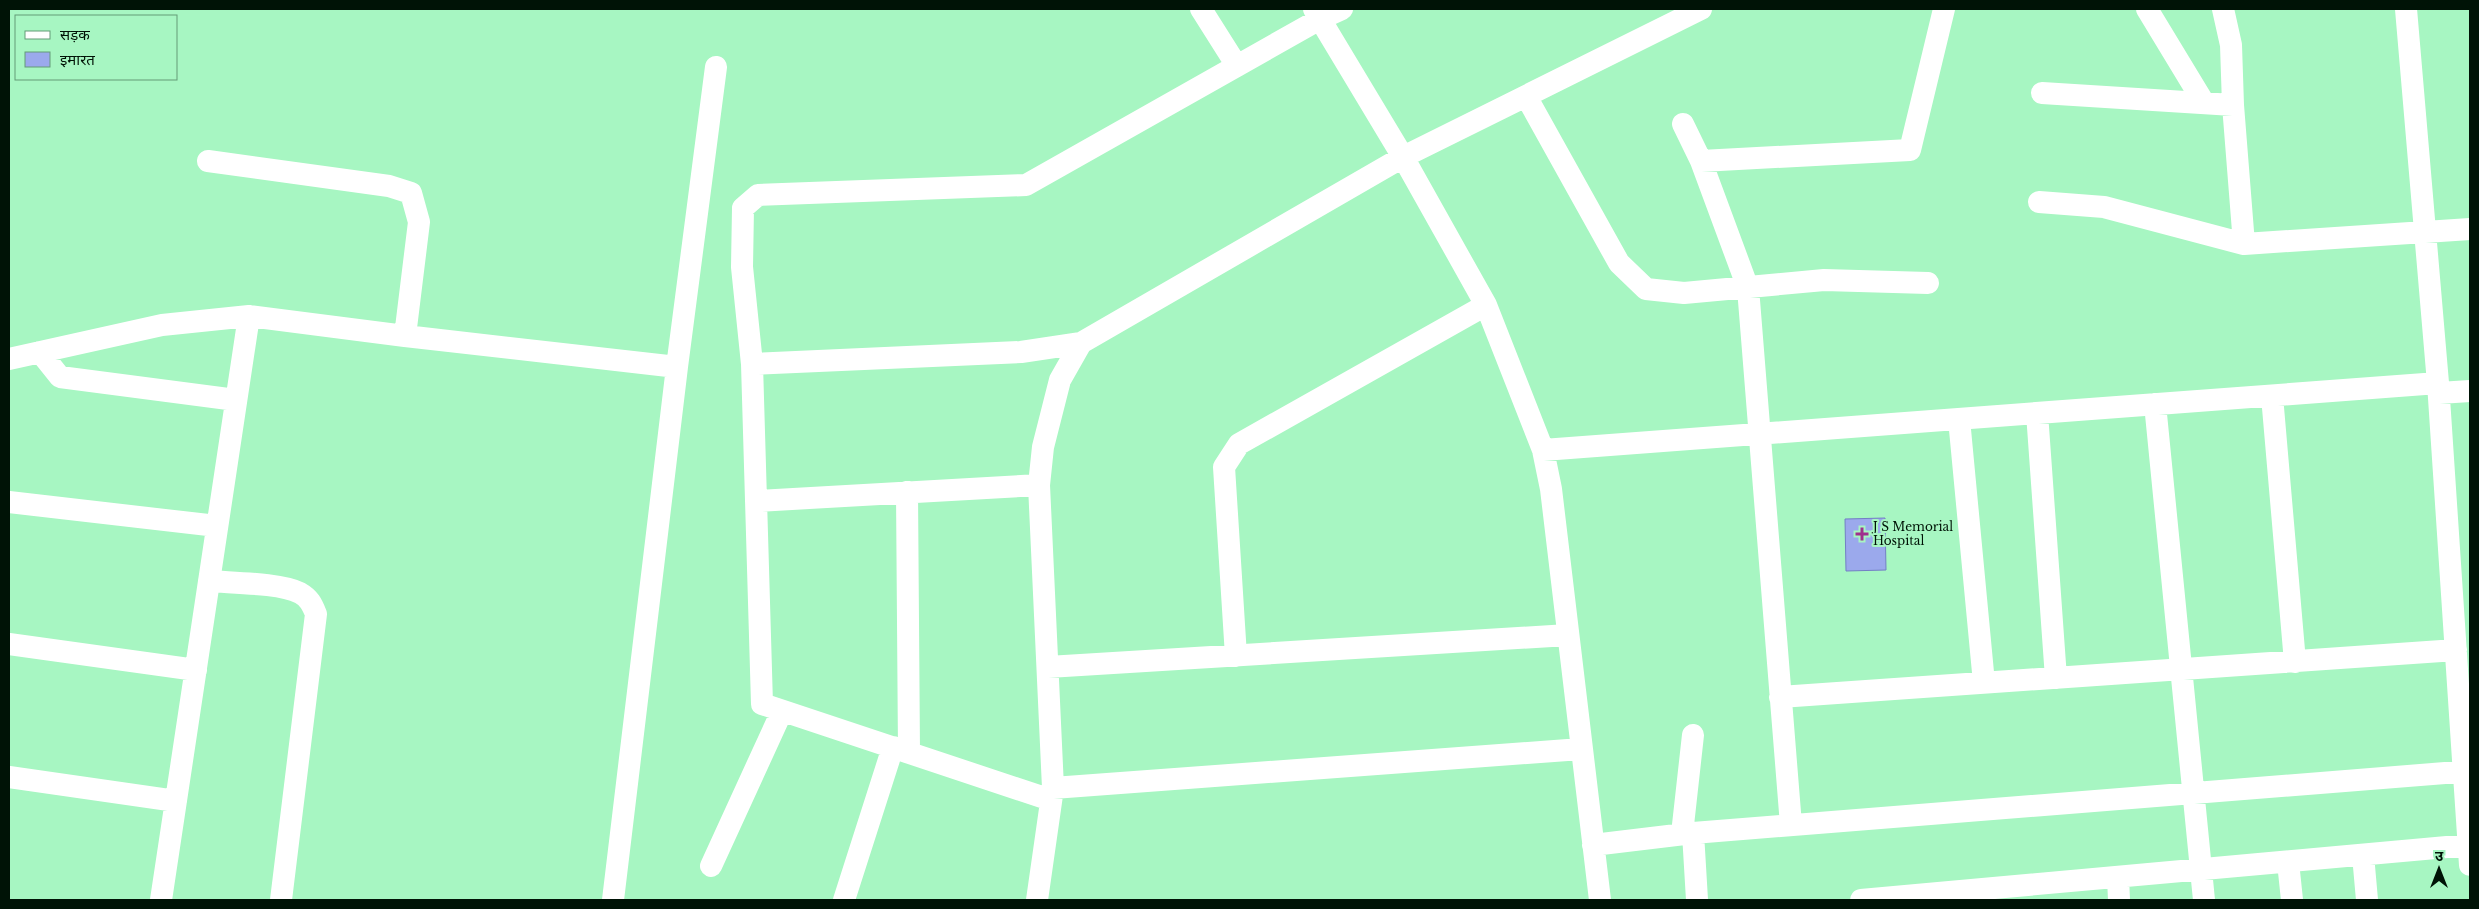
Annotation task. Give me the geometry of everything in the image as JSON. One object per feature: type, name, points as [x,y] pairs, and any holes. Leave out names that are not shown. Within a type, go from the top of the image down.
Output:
[{"type":"street","points":[[1202,9],[1238,66]]},
{"type":"street","points":[[1342,9],[1317,14],[1238,66],[1026,185],[758,195],[743,208],[742,267],[752,364],[762,704],[901,750],[1052,794],[1581,749]]},
{"type":"street","points":[[752,364],[1022,352],[1081,343],[1402,157],[1701,9]]},
{"type":"street","points":[[1701,161],[1910,150],[1944,9]]},
{"type":"street","points":[[2147,9],[2204,103]]},
{"type":"street","points":[[2223,9],[2231,44],[2232,105],[2244,244]]},
{"type":"street","points":[[1861,900],[1895,899],[2363,855],[2470,855],[2467,771],[2456,650],[2438,388],[2406,9]]},
{"type":"street","points":[[1317,14],[1402,157],[1486,305],[1543,450],[1551,489],[1600,900]]},
{"type":"street","points":[[613,900],[677,367],[716,66]]},
{"type":"street","points":[[2042,93],[2232,105]]},
{"type":"street","points":[[1526,96],[1620,263],[1646,288],[1684,293],[1824,280],[1928,283]]},
{"type":"street","points":[[1683,124],[1701,161],[1748,288],[1791,825]]},
{"type":"street","points":[[208,161],[389,186],[411,193],[419,222],[405,336]]},
{"type":"street","points":[[2038,202],[2104,207],[2244,244],[2470,229]]},
{"type":"street","points":[[1236,656],[1224,467],[1239,444],[1486,305]]},
{"type":"street","points":[[9,359],[162,325],[249,316],[677,367]]},
{"type":"street","points":[[161,900],[249,316]]},
{"type":"street","points":[[1037,900],[1052,794],[1039,486],[1044,448],[1060,380],[1081,343]]},
{"type":"street","points":[[40,352],[60,377],[236,400]]},
{"type":"street","points":[[1543,450],[2272,396],[2438,388],[2470,391]]},
{"type":"street","points":[[2272,396],[2295,662]]},
{"type":"street","points":[[2155,404],[2204,900]]},
{"type":"street","points":[[2037,413],[2056,678]]},
{"type":"street","points":[[1959,419],[1984,683]]},
{"type":"street","points":[[756,501],[1039,486]]},
{"type":"street","points":[[844,900],[901,750],[907,492]]},
{"type":"street","points":[[9,502],[217,526]]},
{"type":"street","points":[[209,581],[281,588],[299,592],[311,601],[316,614],[281,900]]},
{"type":"street","points":[[1048,667],[1568,635]]},
{"type":"street","points":[[9,644],[196,670]]},
{"type":"street","points":[[1780,697],[2456,650]]},
{"type":"street","points":[[712,866],[782,711]]},
{"type":"street","points":[[1693,735],[1687,834],[1697,900]]},
{"type":"street","points":[[1593,845],[1791,825],[2467,771]]},
{"type":"street","points":[[9,778],[176,801]]},
{"type":"street","points":[[2363,855],[2367,900]]},
{"type":"street","points":[[2288,862],[2292,900]]},
{"type":"street","points":[[2118,877],[2119,900]]},
{"type":"building","points":[[1885,518],[1886,570],[1846,571],[1845,519]]},
{"type":"place","name":"J S Memorial Hospital","points":[[1862,534]]}]
